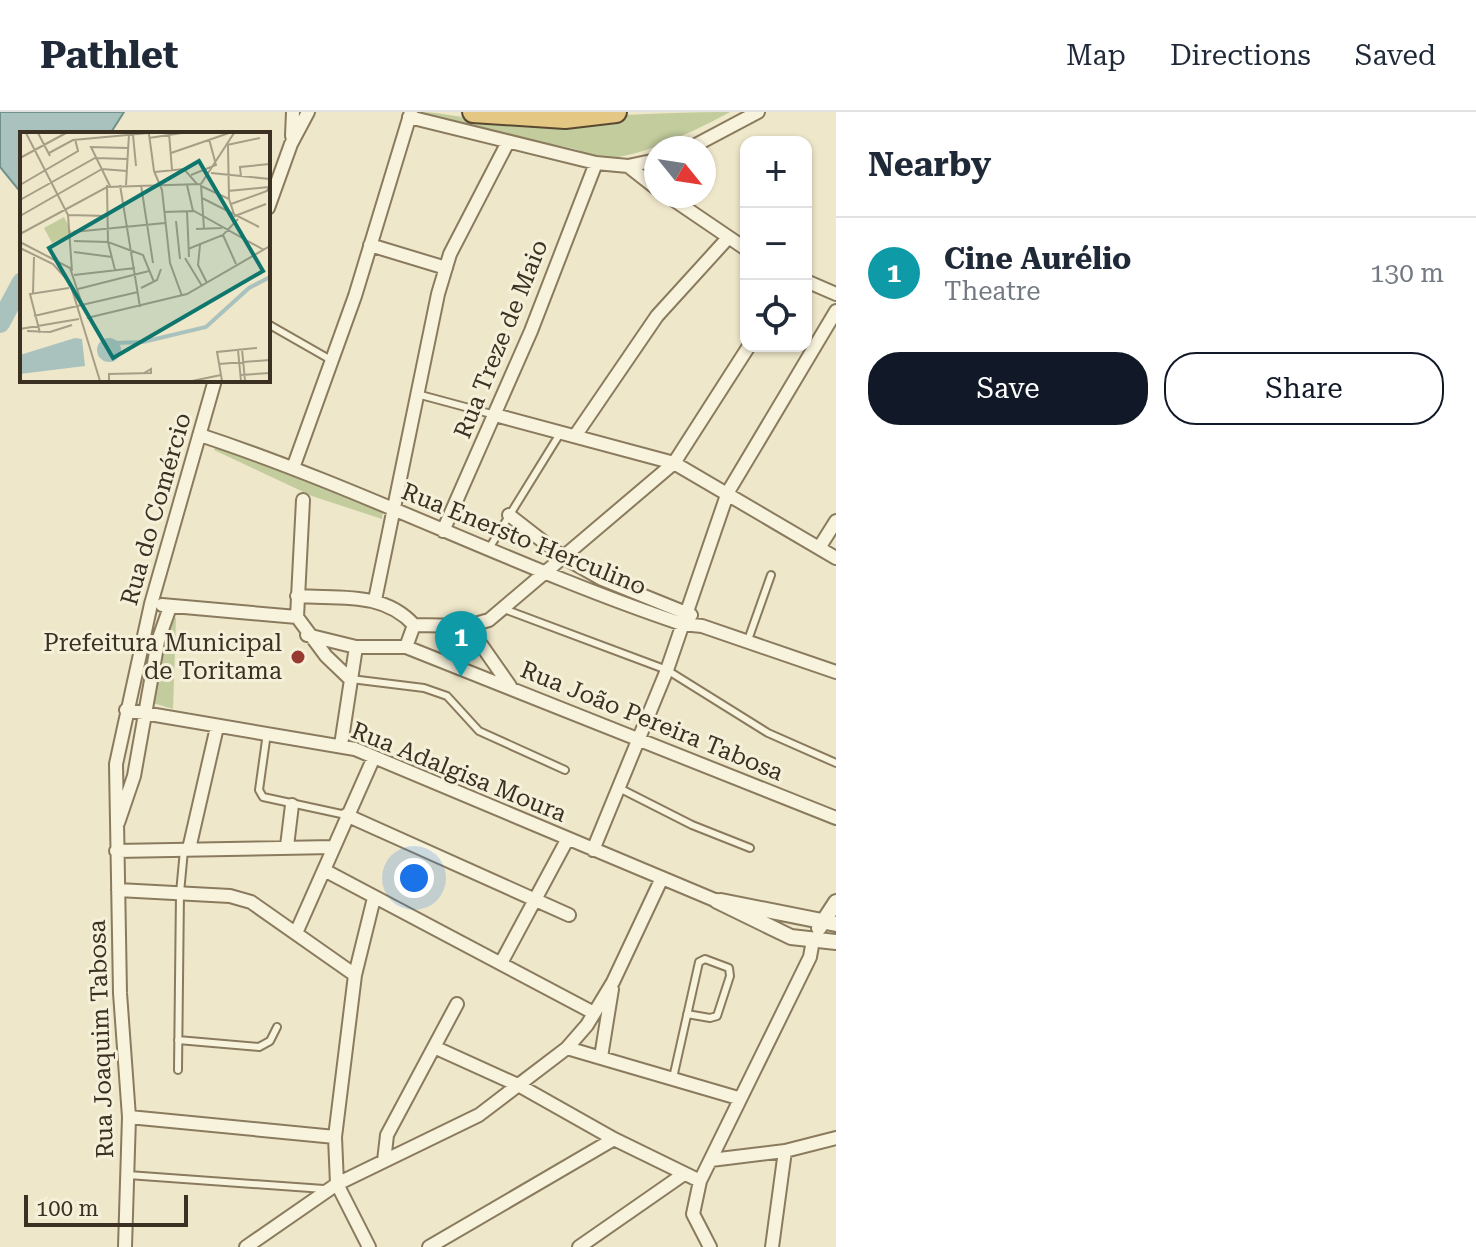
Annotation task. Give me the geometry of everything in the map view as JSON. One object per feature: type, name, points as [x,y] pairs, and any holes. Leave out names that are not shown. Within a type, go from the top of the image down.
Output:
[{"type":"highway","points":[[475,112],[565,118],[616,112]]},
{"type":"street","points":[[291,144],[293,112]]},
{"type":"street","points":[[270,202],[291,144],[308,112]]},
{"type":"street","points":[[713,136],[758,112]]},
{"type":"street","points":[[293,468],[370,245],[410,115],[596,163],[628,166],[644,163]]},
{"type":"street","points":[[375,600],[416,394],[446,268],[508,142]]},
{"type":"street","name":"Rua Treze de Maio","points":[[443,531],[495,415],[596,163]]},
{"type":"street","points":[[628,166],[644,179]]},
{"type":"street","points":[[684,208],[740,246]]},
{"type":"street","points":[[575,436],[657,316],[727,239]]},
{"type":"street","points":[[370,245],[446,268]]},
{"type":"street","points":[[812,284],[836,294]]},
{"type":"street","points":[[593,850],[667,670],[728,492],[836,311]]},
{"type":"street","points":[[297,596],[375,600],[398,609],[414,625],[481,624],[504,609],[674,463],[745,352]]},
{"type":"street","name":"Rua do Comércio","points":[[115,791],[116,764],[126,710],[151,604],[214,382]]},
{"type":"street","points":[[495,415],[674,463],[836,558]]},
{"type":"street","name":"Rua Enersto Herculino","points":[[200,435],[293,468],[543,575],[685,618]]},
{"type":"street","points":[[303,500],[297,617],[307,635],[350,679]]},
{"type":"street","points":[[509,515],[563,557],[602,579],[702,626],[836,672]]},
{"type":"street","points":[[819,548],[836,521]]},
{"type":"street","points":[[151,604],[297,617]]},
{"type":"street","name":"Rua do Comércio","points":[[146,712],[158,641],[170,607]]},
{"type":"street","points":[[307,635],[356,647],[406,647],[414,625]]},
{"type":"street","points":[[468,626],[510,686]]},
{"type":"street","points":[[341,745],[356,647]]},
{"type":"street","name":"Rua João Pereira Tabosa","points":[[406,647],[836,818]]},
{"type":"street","name":"Rua Adalgisa Moura","points":[[126,710],[341,745],[717,901]]},
{"type":"street","name":"Rua Joaquim Tabosa","points":[[115,830],[134,776],[146,712]]},
{"type":"street","points":[[186,850],[217,727]]},
{"type":"street","points":[[296,933],[374,757]]},
{"type":"street","name":"Rua Joaquim Tabosa","points":[[115,791],[120,993],[129,1117],[125,1247]]},
{"type":"street","points":[[287,846],[292,805]]},
{"type":"street","points":[[346,815],[569,915]]},
{"type":"street","points":[[501,963],[567,840]]},
{"type":"street","points":[[116,851],[333,847]]},
{"type":"street","points":[[324,870],[594,1013]]},
{"type":"street","points":[[246,1247],[333,1187],[457,1127],[520,1086],[567,1048],[613,982],[661,880]]},
{"type":"street","points":[[118,890],[241,899],[262,908],[355,975]]},
{"type":"street","points":[[369,1247],[333,1187],[335,1137],[355,975],[374,898]]},
{"type":"street","points":[[717,901],[832,923]]},
{"type":"street","points":[[717,901],[791,937],[825,941]]},
{"type":"street","points":[[710,1247],[693,1214],[700,1181],[738,1098],[810,957],[825,941],[836,902]]},
{"type":"street","points":[[601,1057],[613,982]]},
{"type":"street","points":[[384,1161],[387,1135],[457,1004]]},
{"type":"street","points":[[434,1047],[520,1086],[614,1139],[700,1181]]},
{"type":"street","points":[[567,1048],[738,1098]]},
{"type":"street","points":[[129,1117],[335,1137]]},
{"type":"street","points":[[711,1160],[785,1151],[836,1138]]},
{"type":"street","points":[[429,1247],[614,1139]]},
{"type":"street","points":[[772,1247],[785,1151]]},
{"type":"street","points":[[579,1247],[684,1174]]},
{"type":"lane","points":[[270,325],[331,360]]},
{"type":"lane","points":[[416,394],[495,415]]},
{"type":"lane","points":[[488,550],[561,432]]},
{"type":"lane","points":[[748,640],[771,575]]},
{"type":"lane","points":[[504,609],[667,670],[768,733],[836,763]]},
{"type":"lane","points":[[350,679],[424,688],[447,696],[479,731],[565,770]]},
{"type":"lane","points":[[267,733],[259,790],[263,797],[346,815]]},
{"type":"lane","points":[[619,788],[692,825],[750,848]]},
{"type":"lane","points":[[178,1070],[180,893],[186,850]]},
{"type":"lane","points":[[673,1078],[687,1014],[700,960],[729,968],[730,976],[717,1016],[710,1018],[687,1014]]},
{"type":"lane","points":[[178,1040],[259,1047],[270,1041],[277,1027]]},
{"type":"lane","points":[[128,1175],[333,1187]]},
{"type":"green space","points":[[419,112],[486,119],[730,112],[682,136],[644,136],[644,150],[613,158],[599,158],[575,149],[418,116]]},
{"type":"green space","points":[[218,438],[384,500],[382,519],[312,496],[214,450]]},
{"type":"green space","points":[[159,616],[176,618],[173,709],[143,700]]},
{"type":"water","points":[[0,112],[124,112],[111,132],[20,132],[20,192],[0,167]]},
{"type":"waterway","points":[[0,323],[20,286]]},
{"type":"place","name":"Prefeitura Municipal de Toritama","points":[[298,657]]},
{"type":"place","name":"Cine Aurélio","points":[[461,677]]}]
